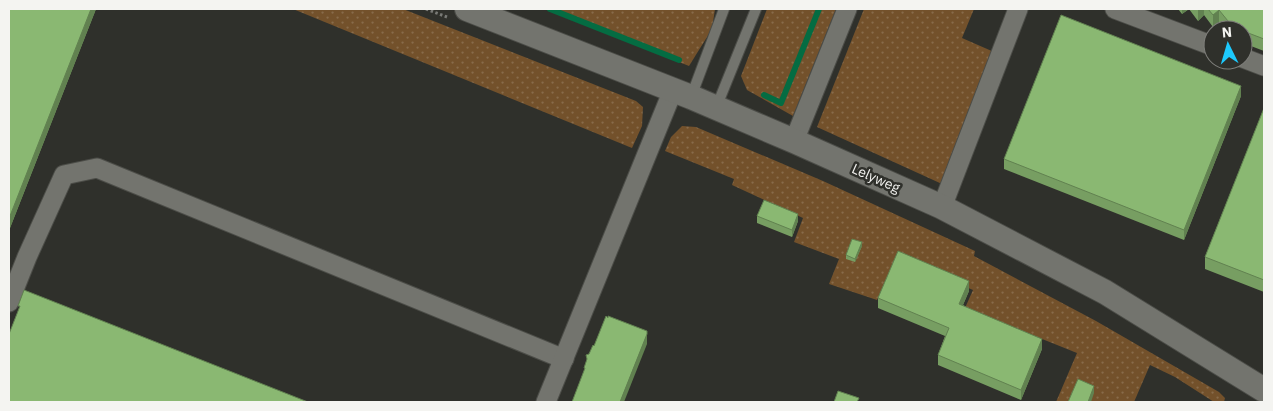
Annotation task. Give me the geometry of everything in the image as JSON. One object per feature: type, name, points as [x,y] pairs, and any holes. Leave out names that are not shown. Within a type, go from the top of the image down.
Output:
[{"type":"street","name":"Lelyweg","points":[[467,9],[716,108],[942,208],[1105,292],[1264,390]]},
{"type":"street","points":[[794,141],[847,9]]},
{"type":"street","points":[[942,208],[1018,9]]},
{"type":"street","points":[[1115,9],[1203,42]]},
{"type":"street","points":[[546,402],[682,94]]},
{"type":"street","points":[[9,302],[27,256],[64,175],[97,168],[564,360]]},
{"type":"lane","points":[[682,94],[724,9]]},
{"type":"lane","points":[[716,108],[756,9]]},
{"type":"shaded area","points":[[293,9],[403,9],[636,101],[643,107],[642,126],[632,148]]},
{"type":"shaded area","points":[[547,9],[715,9],[712,29],[689,66]]},
{"type":"shaded area","points":[[767,9],[836,9],[793,116],[747,90],[741,76]]},
{"type":"shaded area","points":[[864,9],[974,9],[962,38],[994,52],[942,184],[817,127]]},
{"type":"shaded area","points":[[682,126],[696,127],[823,181],[975,251],[974,256],[1096,321],[1219,392],[1225,398],[1224,402],[1214,402],[1175,377],[1150,365],[1134,402],[1056,402],[1077,353],[965,308],[973,290],[897,257],[877,300],[829,284],[839,259],[794,242],[803,218],[732,185],[734,179],[665,151],[671,137]]},
{"type":"building","points":[[9,9],[91,9],[10,216],[9,216]]},
{"type":"building","points":[[1208,9],[1264,9],[1264,39],[1253,35],[1253,20],[1227,20],[1219,10],[1213,15]]},
{"type":"building","points":[[1061,15],[1241,86],[1184,230],[1004,159]]},
{"type":"building","points":[[1264,108],[1264,280],[1205,257]]},
{"type":"building","points":[[764,200],[798,214],[792,230],[757,216]]},
{"type":"building","points":[[852,239],[862,242],[855,259],[846,255]]},
{"type":"building","points":[[898,251],[969,281],[959,304],[1042,339],[1021,390],[938,355],[949,328],[878,298]]},
{"type":"building","points":[[24,290],[308,402],[9,402],[9,334]]},
{"type":"building","points":[[606,316],[647,331],[647,334],[620,402],[572,402],[585,368],[586,355],[589,354],[594,346]]},
{"type":"building","points":[[1078,379],[1094,386],[1088,402],[1068,402]]},
{"type":"building","points":[[838,391],[859,398],[857,402],[834,402]]},
{"type":"waterway","points":[[550,9],[679,60]]},
{"type":"waterway","points":[[764,95],[781,103],[819,9]]}]
